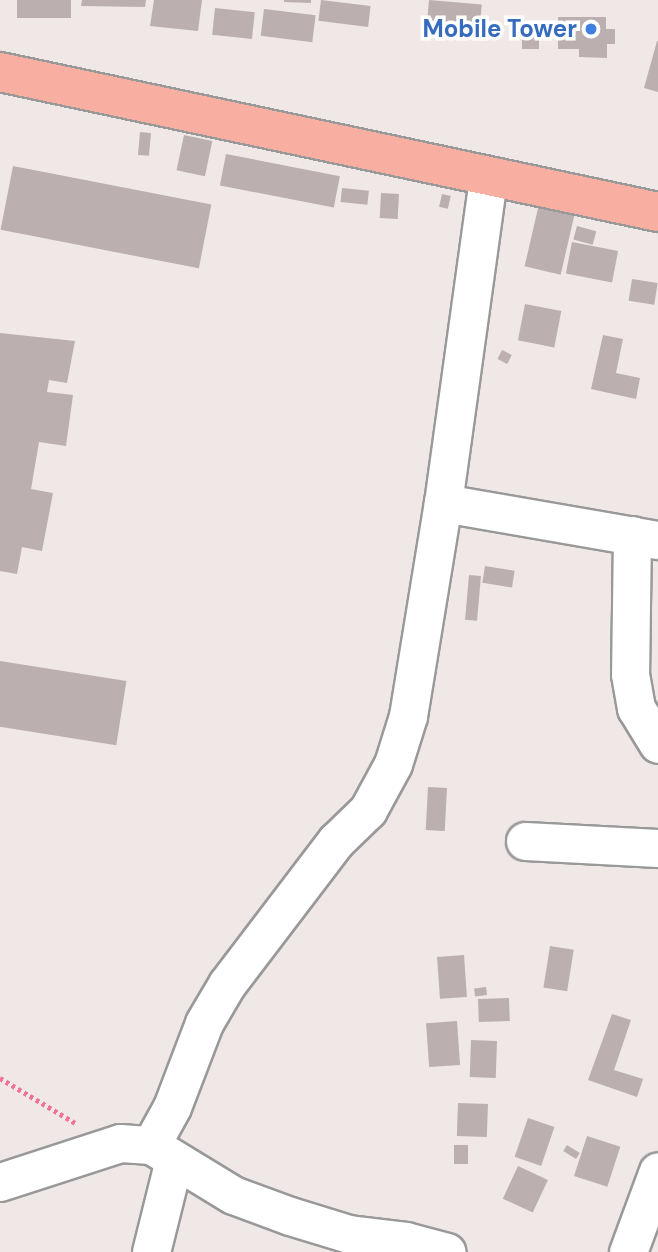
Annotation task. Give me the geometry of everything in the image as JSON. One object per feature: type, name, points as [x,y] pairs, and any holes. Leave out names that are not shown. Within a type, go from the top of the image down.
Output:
[{"type":"main road","points":[[0,72],[658,212]]},
{"type":"street","points":[[151,1252],[148,1149],[172,1107],[204,1023],[227,984],[336,841],[368,810],[393,764],[408,716],[443,503],[488,177]]},
{"type":"street","points":[[443,503],[645,538],[630,674],[636,708],[658,744]]},
{"type":"street","points":[[525,841],[658,849]]},
{"type":"street","points":[[0,1182],[148,1149],[233,1195],[379,1245],[447,1252]]},
{"type":"street","points":[[641,1240],[658,1171]]},
{"type":"path","points":[[0,1078],[65,1118],[148,1149]]},
{"type":"building","points":[[17,0],[71,0],[71,18],[17,18]]},
{"type":"building","points":[[82,0],[146,0],[145,7],[81,6]]},
{"type":"building","points":[[154,0],[202,0],[198,31],[150,26]]},
{"type":"building","points":[[311,0],[311,3],[284,2]]},
{"type":"building","points":[[321,0],[371,6],[368,27],[318,21]]},
{"type":"building","points":[[429,0],[482,5],[480,30],[427,25]]},
{"type":"building","points":[[215,8],[255,12],[252,39],[212,35]]},
{"type":"building","points":[[264,9],[316,15],[312,42],[261,36]]},
{"type":"building","points":[[558,17],[606,17],[606,29],[615,29],[615,44],[607,44],[607,58],[579,57],[579,49],[558,49]]},
{"type":"building","points":[[522,25],[539,25],[539,49],[522,49]]},
{"type":"building","points":[[658,41],[658,92],[644,88]]},
{"type":"building","points":[[140,132],[151,133],[149,156],[138,155]]},
{"type":"building","points":[[184,135],[212,141],[205,176],[177,170]]},
{"type":"building","points":[[226,154],[340,176],[334,208],[220,185]]},
{"type":"building","points":[[13,166],[211,205],[199,268],[1,230]]},
{"type":"building","points":[[342,188],[369,191],[367,205],[341,202]]},
{"type":"building","points":[[381,193],[399,194],[398,219],[380,218]]},
{"type":"building","points":[[442,194],[451,196],[448,209],[439,207]]},
{"type":"building","points":[[539,204],[575,212],[561,275],[525,266]]},
{"type":"building","points":[[577,226],[596,231],[593,245],[573,240]]},
{"type":"building","points":[[572,242],[618,251],[612,282],[566,273]]},
{"type":"building","points":[[632,279],[658,283],[654,305],[629,301]]},
{"type":"building","points":[[525,304],[561,311],[554,347],[518,340]]},
{"type":"building","points":[[0,333],[75,341],[67,383],[49,380],[47,392],[73,395],[66,446],[39,442],[31,489],[53,493],[42,551],[22,547],[17,574],[0,571]]},
{"type":"building","points":[[603,335],[623,339],[616,373],[640,378],[636,399],[591,389]]},
{"type":"building","points":[[502,350],[512,355],[507,364],[497,359]]},
{"type":"building","points":[[485,566],[515,571],[512,587],[482,583]]},
{"type":"building","points":[[469,575],[481,576],[477,621],[465,620]]},
{"type":"building","points":[[0,661],[126,681],[116,745],[0,727]]},
{"type":"building","points":[[428,787],[447,788],[445,831],[426,830]]},
{"type":"building","points":[[550,946],[574,950],[567,991],[543,987]]},
{"type":"building","points":[[464,955],[467,997],[440,999],[437,957]]},
{"type":"building","points":[[486,987],[487,995],[475,996],[474,988]]},
{"type":"building","points":[[509,998],[510,1021],[479,1022],[478,999]]},
{"type":"building","points":[[612,1014],[631,1020],[614,1070],[643,1079],[637,1097],[588,1080]]},
{"type":"building","points":[[457,1021],[460,1065],[429,1067],[426,1023]]},
{"type":"building","points":[[471,1040],[497,1041],[496,1078],[470,1077]]},
{"type":"building","points":[[458,1103],[488,1104],[487,1137],[457,1136]]},
{"type":"building","points":[[528,1118],[554,1127],[541,1166],[515,1157]]},
{"type":"building","points":[[587,1136],[620,1147],[607,1187],[574,1176]]},
{"type":"building","points":[[454,1145],[468,1145],[468,1164],[454,1164]]},
{"type":"building","points":[[567,1145],[580,1153],[576,1159],[563,1151]]},
{"type":"building","points":[[518,1166],[548,1180],[533,1213],[503,1199]]},
{"type":"place","name":"Mobile Tower","points":[[591,29]]}]
